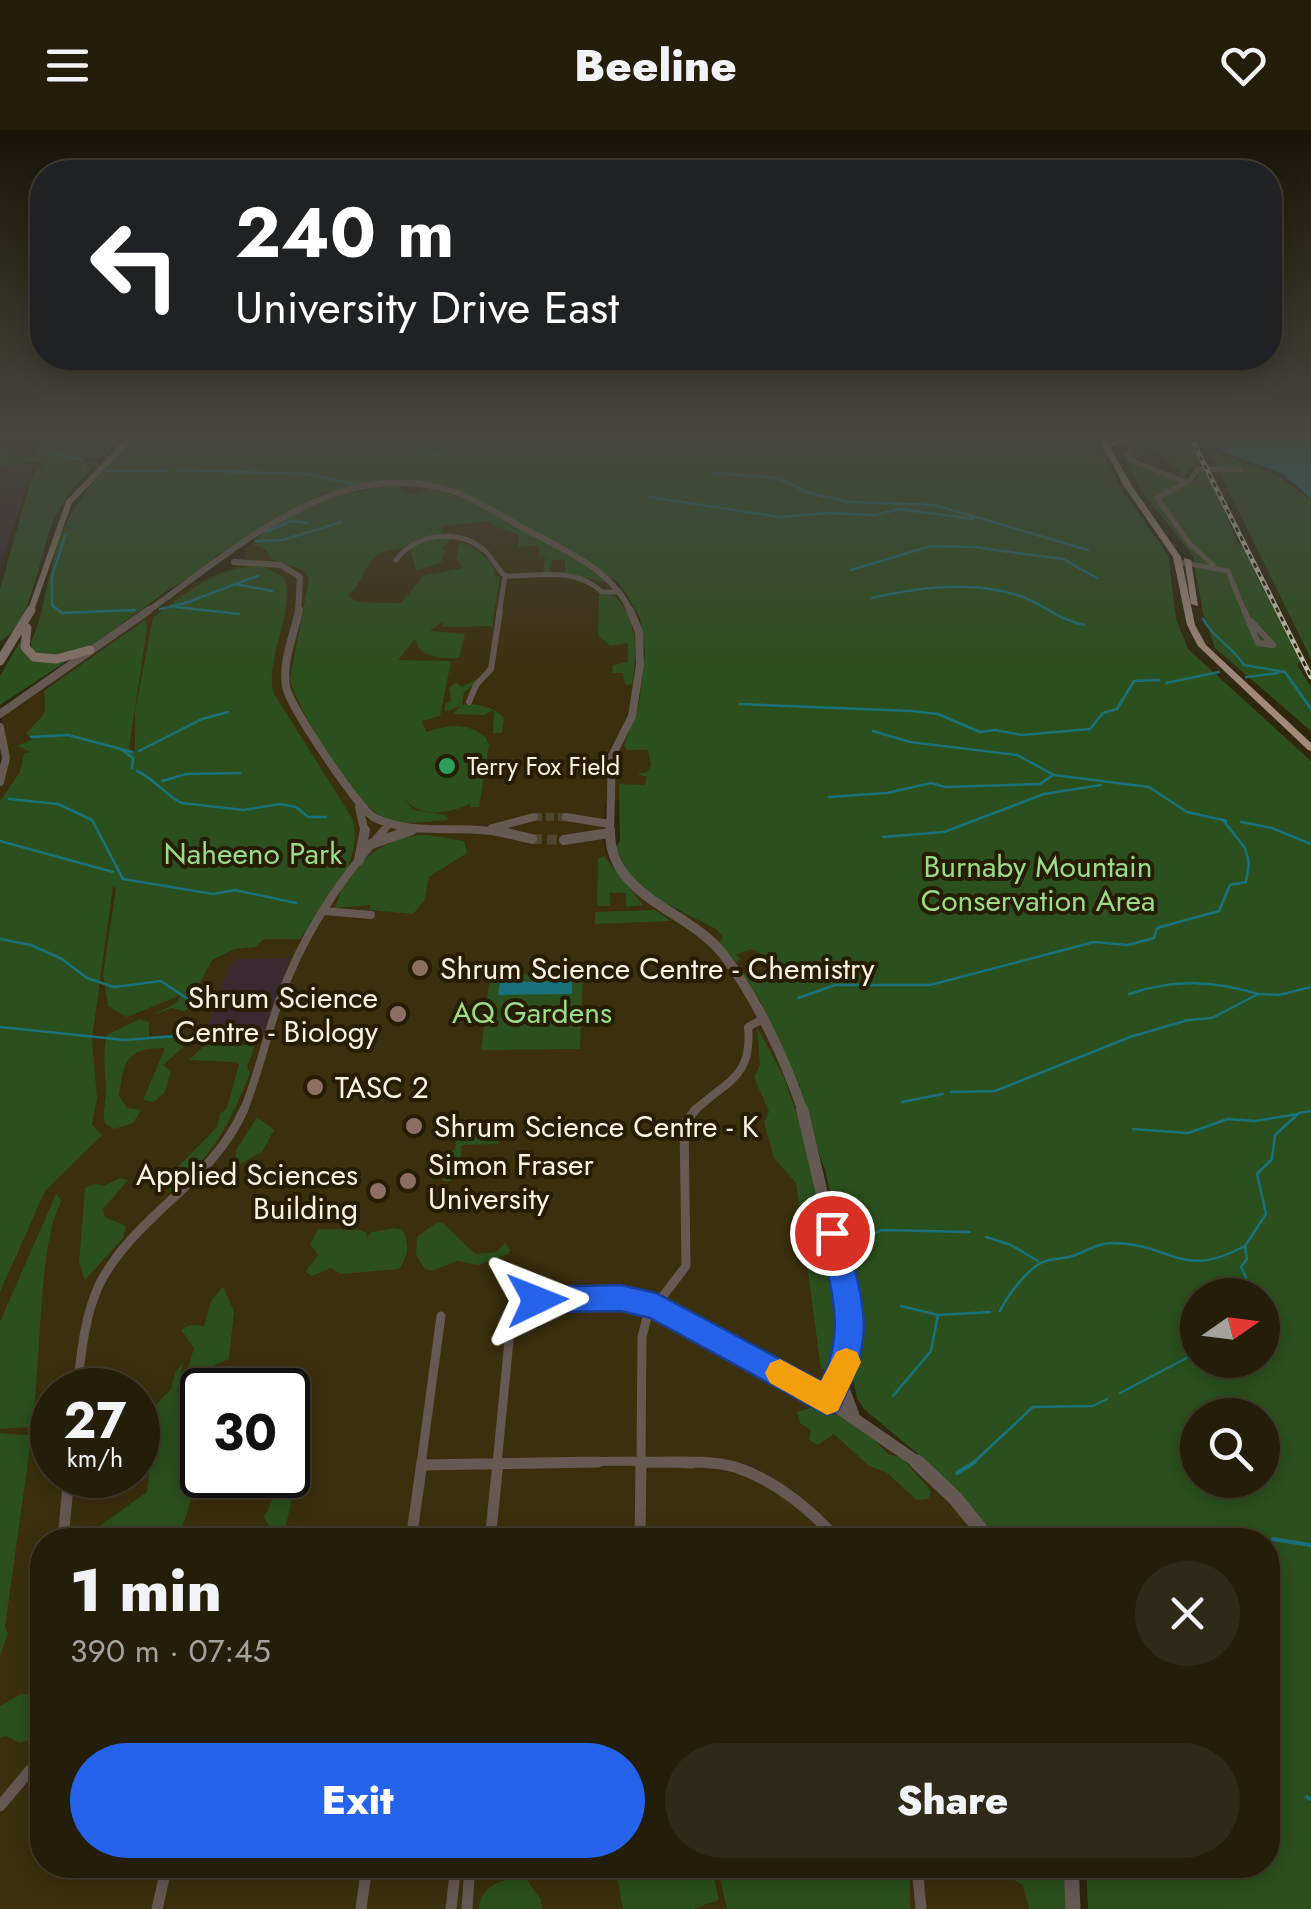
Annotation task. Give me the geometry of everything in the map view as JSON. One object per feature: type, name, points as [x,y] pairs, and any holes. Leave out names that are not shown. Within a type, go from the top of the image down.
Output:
[{"type":"main road","points":[[2,662],[26,624],[61,521]]},
{"type":"main road","points":[[1154,521],[1185,562],[1199,626],[1213,652],[1311,738]]},
{"type":"main road","points":[[1185,562],[1209,564]]},
{"type":"main road","points":[[1185,562],[1209,564]]},
{"type":"main road","points":[[1185,562],[1191,625],[1206,652],[1311,748]]},
{"type":"main road","points":[[26,624],[25,647],[34,657],[64,658],[86,652]]},
{"type":"street","points":[[205,572],[232,563],[253,538],[277,521]]},
{"type":"street","points":[[513,521],[576,556],[620,592],[634,614],[641,646],[632,716],[612,756],[609,828],[614,862],[626,880],[716,945],[762,1020],[804,1109],[850,1308],[850,1340],[840,1380],[827,1400]]},
{"type":"street","points":[[1171,521],[1192,548],[1209,557],[1209,564],[1230,574],[1259,644],[1274,645],[1252,622]]},
{"type":"street","points":[[396,560],[400,552],[422,539],[445,536],[480,547],[498,572],[506,576],[578,576],[592,581],[602,592],[620,592]]},
{"type":"street","points":[[0,711],[220,560],[239,555],[286,567],[301,580],[284,674],[286,692],[359,806],[364,831],[358,860]]},
{"type":"street","points":[[220,560],[260,562]]},
{"type":"street","points":[[205,572],[260,562]]},
{"type":"street","points":[[470,702],[476,686],[491,669],[506,576]]},
{"type":"street","points":[[0,727],[6,758],[0,782]]},
{"type":"street","points":[[359,806],[390,824],[419,829],[486,829],[532,839]]},
{"type":"street","points":[[486,829],[534,817]]},
{"type":"street","points":[[566,817],[609,828]]},
{"type":"street","points":[[80,1368],[86,1318],[102,1276],[129,1239],[204,1172],[230,1138],[296,957],[358,860],[390,824]]},
{"type":"street","points":[[564,840],[609,828]]},
{"type":"street","points":[[371,844],[419,829]]},
{"type":"street","points":[[324,911],[370,915]]},
{"type":"street","points":[[640,1528],[642,1337],[647,1318],[686,1266],[684,1124],[695,1107],[740,1076],[750,1054],[748,1027],[762,1020]]},
{"type":"street","points":[[491,1528],[512,1310],[526,1300],[588,1298],[621,1298],[656,1306],[853,1415],[932,1473],[980,1528]]},
{"type":"street","points":[[413,1528],[441,1316]]},
{"type":"street","points":[[840,1380],[853,1415]]},
{"type":"street","points":[[422,1465],[640,1462],[732,1466],[771,1483],[827,1528]]},
{"type":"street","points":[[64,1528],[67,1498]]},
{"type":"street","points":[[0,1806],[30,1770]]},
{"type":"street","points":[[157,1909],[164,1878]]},
{"type":"street","points":[[361,1909],[365,1878]]},
{"type":"street","points":[[451,1909],[455,1878]]},
{"type":"street","points":[[467,1909],[469,1878]]},
{"type":"street","points":[[919,1878],[921,1909]]},
{"type":"street","points":[[1072,1878],[1074,1909]]},
{"type":"shaded area","points":[[0,521],[15,521],[0,567]]},
{"type":"shaded area","name":"Simon Fraser University","points":[[290,521],[502,521],[579,560],[606,581],[626,607],[637,638],[638,660],[633,697],[623,726],[662,749],[662,785],[605,804],[602,837],[608,859],[631,889],[671,916],[686,910],[757,936],[782,975],[771,1043],[794,1095],[846,1325],[834,1375],[819,1402],[922,1470],[972,1528],[30,1528],[30,1878],[1065,1878],[1066,1909],[0,1909],[0,787],[9,754],[2,718],[191,585],[237,566],[246,549],[266,531]]},
{"type":"shaded area","points":[[290,958],[259,1044],[201,1042],[229,966],[237,959]]},
{"type":"green space","points":[[19,521],[54,521],[20,620],[0,641],[0,589]]},
{"type":"green space","name":"Burnaby Mountain Conservation Area","points":[[68,521],[276,521],[216,556],[209,567],[171,588],[85,650],[44,656],[32,651],[31,642],[58,541]]},
{"type":"green space","points":[[279,521],[491,521],[442,526],[443,535],[451,540],[442,548],[445,551],[441,562],[416,571],[409,546],[381,553],[348,594],[356,602],[401,603],[423,576],[463,568],[456,559],[460,542],[483,555],[495,576],[500,576],[492,626],[443,627],[443,621],[430,631],[465,634],[459,658],[426,654],[415,639],[398,660],[451,661],[440,716],[422,721],[426,732],[449,726],[465,727],[486,738],[489,745],[479,807],[470,804],[427,812],[446,815],[449,820],[395,821],[375,811],[345,778],[316,734],[290,679],[309,579],[303,570],[271,559],[266,550],[253,544]]},
{"type":"green space","points":[[491,521],[511,521],[544,538],[606,582],[565,573],[565,560],[552,560],[550,573],[543,572],[545,557],[539,556],[539,545],[518,548],[519,535],[494,526]]},
{"type":"green space","name":"Burnaby Mountain Conservation Area","points":[[510,521],[1144,521],[1168,555],[1176,619],[1188,649],[1311,761],[1311,1909],[1088,1909],[1087,1878],[1280,1878],[1280,1528],[986,1528],[932,1466],[864,1409],[857,1398],[852,1374],[859,1332],[852,1286],[847,1281],[826,1173],[798,1092],[800,1085],[791,1081],[759,1011],[761,1002],[742,972],[758,983],[775,979],[777,968],[772,960],[752,949],[735,955],[741,959],[736,962],[719,942],[723,937],[716,929],[653,897],[629,875],[616,847],[620,841],[619,784],[645,785],[647,777],[637,774],[647,772],[651,765],[648,750],[627,750],[624,746],[639,703],[645,653],[640,618],[616,581],[582,558]]},
{"type":"green space","points":[[1165,521],[1228,521],[1292,642],[1300,661],[1297,665],[1311,687],[1311,731],[1215,648],[1203,613],[1193,556]]},
{"type":"green space","points":[[1243,521],[1311,521],[1311,659]]},
{"type":"green space","name":"Naheeno Park","points":[[261,565],[285,578],[287,592],[273,664],[273,692],[352,818],[355,834],[348,867],[300,939],[264,939],[255,947],[235,949],[212,960],[192,997],[193,1007],[184,1011],[172,1008],[153,1015],[176,1003],[181,995],[127,1017],[108,1006],[103,974],[116,889],[113,885],[92,1039],[97,1098],[92,1125],[102,1135],[45,1191],[0,1292],[0,801],[20,772],[24,754],[31,752],[17,746],[33,739],[26,734],[43,715],[44,691],[145,620],[129,749],[135,751],[135,711],[153,618],[216,576]]},
{"type":"green space","points":[[599,594],[615,596],[628,616],[635,649],[632,684],[625,685],[623,673],[612,673],[613,665],[628,662],[628,643],[610,646],[598,635]]},
{"type":"green space","points":[[24,635],[27,654],[73,657],[0,705],[0,676]]},
{"type":"green space","points":[[480,680],[464,692],[462,705],[494,710],[484,715],[453,714],[460,706],[445,712],[445,704],[451,700],[449,688],[457,682],[462,687]]},
{"type":"green space","points":[[494,710],[504,718],[502,733],[493,733]]},
{"type":"green space","points":[[428,835],[464,841],[467,853],[429,877],[424,901],[413,914],[370,910],[370,905],[335,908],[349,878],[370,855],[397,840]]},
{"type":"green space","points":[[604,856],[643,905],[626,907],[626,893],[610,893],[610,906],[597,906],[598,859]]},
{"type":"green space","points":[[655,910],[671,921],[595,924],[595,912]]},
{"type":"green space","name":"AQ Gardens","points":[[583,973],[580,1049],[481,1050],[490,974]]},
{"type":"green space","points":[[139,1019],[149,1022],[149,1036],[188,1035],[191,1040],[163,1065],[171,1071],[165,1092],[154,1102],[143,1100],[165,1048],[142,1051],[129,1059],[119,1096],[127,1108],[141,1110],[133,1123],[114,1129],[104,1119],[107,1035]]},
{"type":"green space","points":[[757,1027],[784,1077],[801,1127],[843,1308],[843,1341],[830,1370],[821,1369],[796,1183],[774,1158],[764,1122],[769,1112],[754,1077],[760,1065]]},
{"type":"green space","points":[[207,1043],[255,1045],[247,1067],[250,1073],[219,1139],[170,1192],[168,1177],[217,1127],[220,1114],[227,1108],[239,1064],[189,1060]]},
{"type":"green space","points":[[257,1117],[274,1130],[262,1152],[236,1166],[236,1150]]},
{"type":"green space","points":[[466,1120],[492,1123],[500,1130],[498,1144],[462,1145],[459,1172],[452,1173],[450,1181],[443,1181],[448,1151],[455,1150],[457,1132],[474,1131],[463,1130]]},
{"type":"green space","points":[[120,1178],[128,1180],[103,1209],[105,1217],[126,1226],[123,1238],[85,1280],[79,1263],[85,1188],[103,1186]]},
{"type":"green space","points":[[56,1194],[62,1201],[48,1245],[37,1368],[30,1368],[30,1427],[0,1429],[0,1322]]},
{"type":"green space","points":[[437,1222],[443,1223],[475,1254],[496,1252],[505,1243],[510,1250],[478,1265],[457,1261],[432,1271],[425,1269],[416,1255],[417,1237]]},
{"type":"green space","points":[[318,1229],[360,1230],[367,1233],[366,1238],[372,1232],[403,1230],[407,1246],[399,1269],[341,1274],[331,1268],[311,1276],[306,1271],[318,1255],[310,1244]]},
{"type":"green space","points":[[223,1287],[234,1311],[229,1359],[208,1368],[188,1368],[194,1348],[181,1330],[190,1325],[204,1326],[211,1301]]},
{"type":"green space","points":[[183,1363],[177,1390],[180,1498],[192,1498],[182,1528],[97,1528],[139,1498],[160,1498],[160,1400],[171,1389],[176,1371]]},
{"type":"green space","points":[[818,1406],[829,1415],[857,1421],[889,1455],[903,1457],[931,1492],[928,1499],[917,1500],[886,1472],[869,1466],[834,1434],[818,1445],[809,1440],[811,1430],[800,1423],[797,1412]]},
{"type":"green space","points":[[0,1433],[28,1435],[30,1447],[5,1627],[8,1634],[0,1655]]},
{"type":"green space","points":[[273,1498],[292,1498],[286,1528],[270,1528],[264,1517]]},
{"type":"green space","points":[[21,1694],[30,1695],[30,1739],[20,1743],[6,1736],[0,1738],[0,1706]]},
{"type":"green space","points":[[525,1878],[541,1900],[542,1909],[479,1909],[488,1889],[501,1882]]},
{"type":"green space","points":[[617,1878],[714,1878],[719,1900],[693,1909],[623,1909]]},
{"type":"green space","points":[[720,1878],[910,1878],[910,1909],[727,1909]]},
{"type":"green space","points":[[1010,1878],[1067,1878],[1069,1909],[1029,1909],[1023,1885]]},
{"type":"water","points":[[572,981],[572,994],[498,995],[500,982]]},
{"type":"waterway","points":[[266,532],[291,521]]},
{"type":"waterway","points":[[291,521],[308,523]]},
{"type":"waterway","points":[[989,521],[1088,550]]},
{"type":"waterway","points":[[256,541],[283,540],[341,522]]},
{"type":"waterway","points":[[66,534],[52,576],[52,605],[62,613],[135,610]]},
{"type":"waterway","points":[[851,570],[931,546],[974,547],[1063,559],[1097,578]]},
{"type":"waterway","points":[[236,584],[258,576]]},
{"type":"waterway","points":[[160,609],[236,584]]},
{"type":"waterway","points":[[236,584],[272,591]]},
{"type":"waterway","points":[[872,598],[927,588],[984,588],[1020,596],[1084,625]]},
{"type":"waterway","points":[[176,607],[239,614]]},
{"type":"waterway","points":[[1203,619],[1244,665],[1285,672],[1311,709]]},
{"type":"waterway","points":[[1166,683],[1219,672]]},
{"type":"waterway","points":[[1246,677],[1278,673]]},
{"type":"waterway","points":[[740,704],[911,711],[938,714],[980,732],[995,730],[1022,735],[1090,729],[1103,713],[1117,709],[1134,681],[1159,680]]},
{"type":"waterway","points":[[139,751],[202,719],[228,712]]},
{"type":"waterway","points":[[873,731],[910,742],[1017,755],[1054,775],[1149,787],[1187,812],[1223,820]]},
{"type":"waterway","points":[[31,737],[68,735],[132,752]]},
{"type":"waterway","points":[[122,750],[133,758],[132,768]]},
{"type":"waterway","points":[[137,771],[182,803],[243,810],[280,804],[296,807],[308,817],[326,817]]},
{"type":"waterway","points":[[162,781],[186,774],[240,773]]},
{"type":"waterway","points":[[829,797],[887,793],[931,783],[945,787],[1040,784],[1053,775]]},
{"type":"waterway","points":[[883,837],[944,832],[1044,794],[1101,785]]},
{"type":"waterway","points":[[9,799],[58,804],[92,820],[123,879],[213,894],[235,890],[296,903]]},
{"type":"waterway","points":[[798,998],[835,985],[930,985],[1094,942],[1128,945],[1154,938],[1157,928],[1219,911],[1230,885],[1246,882],[1249,863],[1245,848],[1223,820]]},
{"type":"waterway","points":[[1241,822],[1272,828],[1311,844]]},
{"type":"waterway","points":[[0,841],[113,872]]},
{"type":"waterway","points":[[0,939],[31,945],[62,959],[87,978],[114,987],[161,981],[197,1005]]},
{"type":"waterway","points":[[1129,994],[1194,983],[1258,994]]},
{"type":"waterway","points":[[1258,994],[1279,995],[1311,987]]},
{"type":"waterway","points":[[951,1092],[995,1091],[1130,1037],[1188,1020],[1212,1018],[1258,994]]},
{"type":"waterway","points":[[0,1027],[125,1040],[177,1036]]},
{"type":"waterway","points":[[902,1102],[943,1094]]},
{"type":"waterway","points":[[1298,1114],[1311,1111]]},
{"type":"waterway","points":[[1133,1129],[1188,1133],[1228,1119],[1255,1121],[1298,1114]]},
{"type":"waterway","points":[[1245,1246],[1266,1214],[1257,1174],[1272,1159],[1275,1135],[1298,1114]]},
{"type":"waterway","points":[[863,1238],[882,1230],[970,1232]]},
{"type":"waterway","points":[[986,1237],[1011,1245],[1038,1261]]},
{"type":"waterway","points":[[1000,1311],[1033,1268],[1103,1244],[1149,1248],[1190,1260],[1223,1256],[1245,1246]]},
{"type":"waterway","points":[[1245,1246],[1247,1259],[1241,1267],[1246,1278]]},
{"type":"waterway","points":[[901,1306],[938,1315]]},
{"type":"waterway","points":[[938,1315],[990,1312]]},
{"type":"waterway","points":[[893,1396],[931,1351],[938,1315]]},
{"type":"waterway","points":[[1120,1393],[1180,1361]]},
{"type":"waterway","points":[[973,1464],[1033,1407],[1093,1406],[1107,1399]]},
{"type":"waterway","points":[[957,1473],[973,1464]]},
{"type":"waterway","points":[[1280,1540],[1310,1545]]},
{"type":"waterway","points":[[1307,1797],[1311,1799]]},
{"type":"tunnel","points":[[534,817],[566,817]]},
{"type":"tunnel","points":[[532,839],[564,840]]},
{"type":"railway","points":[[1233,521],[1311,677]]},
{"type":"slow traffic","points":[[780,1373],[827,1400],[846,1362]]},
{"type":"place","name":"Terry Fox Field","points":[[447,766]]},
{"type":"place","name":"Shrum Science Centre - Chemistry","points":[[420,968]]},
{"type":"place","name":"Shrum Science Centre - Biology","points":[[398,1014]]},
{"type":"place","name":"TASC 2","points":[[315,1087]]},
{"type":"place","name":"Shrum Science Centre - K","points":[[414,1126]]},
{"type":"place","name":"Simon Fraser University","points":[[408,1181]]},
{"type":"place","name":"Applied Sciences Building","points":[[378,1191]]},
{"type":"route","points":[[537,1300],[621,1298],[656,1306],[827,1400],[846,1364],[851,1323],[832,1233]]}]
